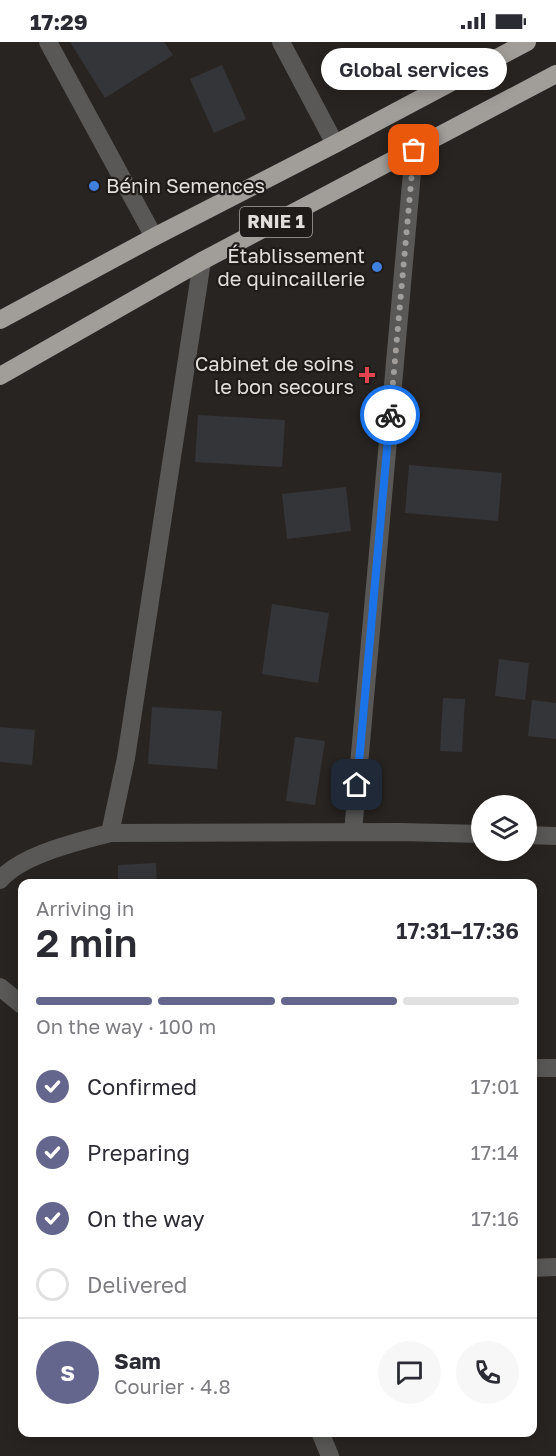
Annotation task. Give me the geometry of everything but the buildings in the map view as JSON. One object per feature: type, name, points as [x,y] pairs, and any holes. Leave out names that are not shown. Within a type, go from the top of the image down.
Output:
[{"type":"highway","name":"RNIE 1","points":[[0,320],[527,42]]},
{"type":"highway","name":"RNIE 1","points":[[0,376],[202,261],[556,74]]},
{"type":"street","points":[[48,42],[154,237]]},
{"type":"street","points":[[281,42],[335,144]]},
{"type":"street","points":[[353,832],[414,150]]},
{"type":"street","points":[[110,833],[126,758],[202,261]]},
{"type":"street","points":[[0,880],[6,873],[29,859],[110,833],[471,834]]},
{"type":"street","points":[[537,835],[556,836]]},
{"type":"street","points":[[0,987],[18,1002]]},
{"type":"street","points":[[537,1068],[556,1068]]},
{"type":"street","points":[[537,1268],[556,1267]]},
{"type":"street","points":[[322,1437],[330,1456]]},
{"type":"way so far","points":[[390,415],[414,150]]},
{"type":"place","name":"Global services","points":[[414,150]]},
{"type":"place","name":"Bénin Semences","points":[[94,186]]},
{"type":"place","name":"Établissement de quincaillerie","points":[[377,267]]},
{"type":"place","name":"Cabinet de soins le bon secours","points":[[367,375]]},
{"type":"route","points":[[357,785],[390,415]]}]
